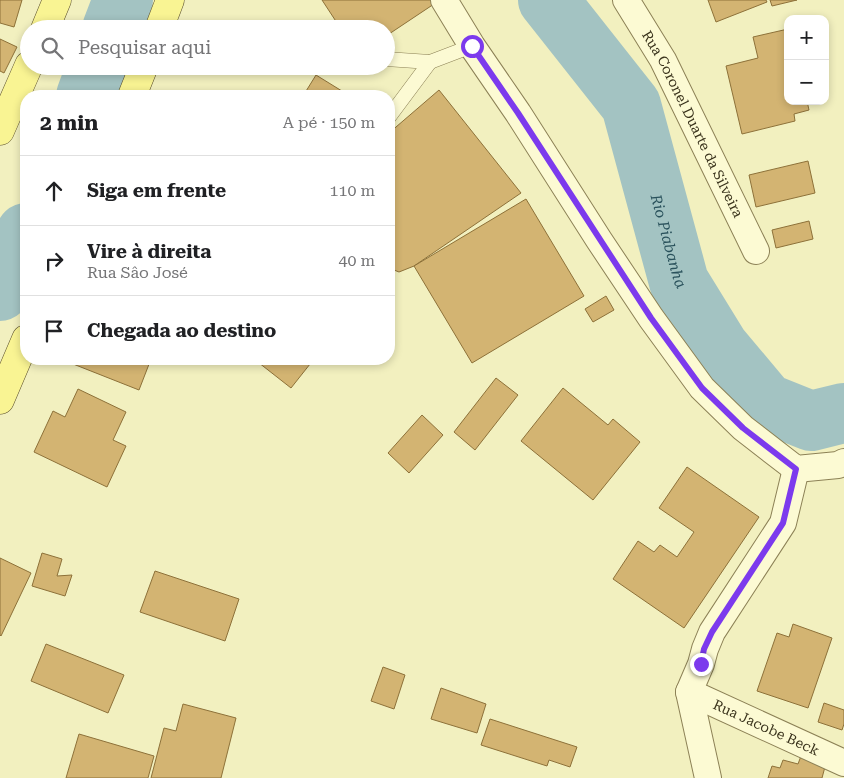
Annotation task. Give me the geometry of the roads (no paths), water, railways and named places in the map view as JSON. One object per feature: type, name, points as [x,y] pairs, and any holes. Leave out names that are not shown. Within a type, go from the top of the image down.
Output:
[{"type":"main road","points":[[49,20],[57,0]]},
{"type":"main road","points":[[162,20],[170,0]]},
{"type":"main road","points":[[23,90],[27,75]]},
{"type":"main road","points":[[134,90],[140,75]]},
{"type":"main road","points":[[0,131],[19,109]]},
{"type":"main road","points":[[0,400],[20,353]]},
{"type":"street","points":[[444,0],[472,46],[518,113],[651,318],[702,388],[743,428],[796,469],[838,465],[844,462]]},
{"type":"street","name":"Rua Coronel Duarte da Silveira","points":[[626,0],[663,60],[756,251]]},
{"type":"street","points":[[708,778],[689,692],[712,632],[783,523],[796,469]]},
{"type":"street","name":"Rua Jacobe Beck","points":[[689,692],[844,763]]},
{"type":"lane","points":[[395,60],[430,62],[472,46]]},
{"type":"lane","points":[[395,109],[430,62]]},
{"type":"waterway","name":"Rio Piabanha","points":[[115,20],[123,0]]},
{"type":"waterway","name":"Rio Piabanha","points":[[548,0],[631,105],[679,282],[719,347],[766,403],[811,421],[844,413]]},
{"type":"waterway","name":"Rio Piabanha","points":[[88,90],[94,75]]},
{"type":"waterway","name":"Rio Piabanha","points":[[0,291],[20,246]]}]
